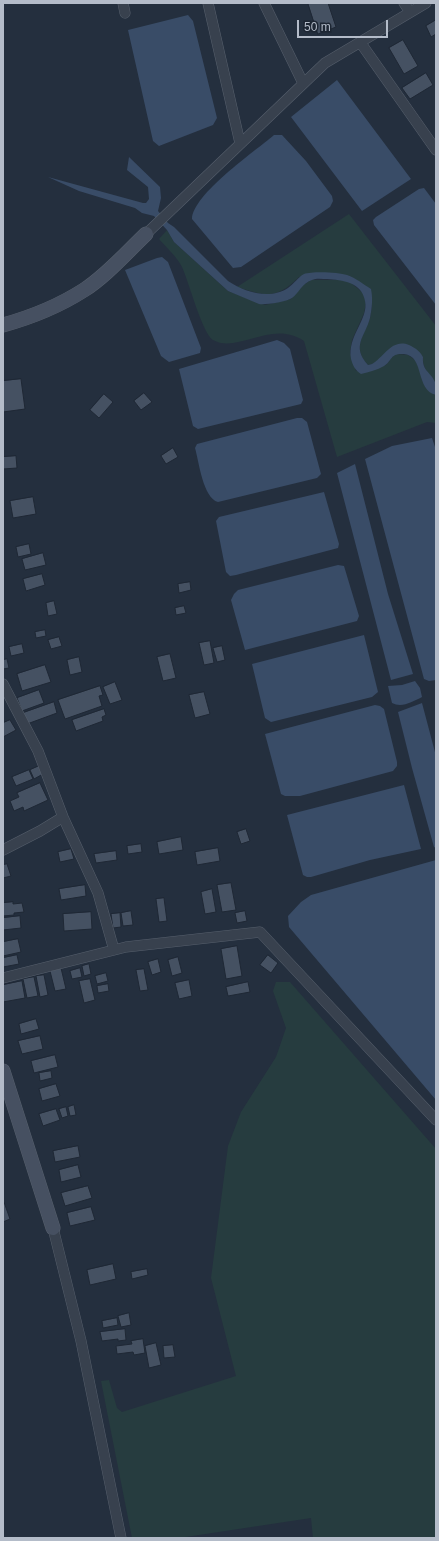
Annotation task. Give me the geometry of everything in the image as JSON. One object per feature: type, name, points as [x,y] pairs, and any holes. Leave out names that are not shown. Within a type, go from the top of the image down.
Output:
[{"type":"street","points":[[208,3],[240,143]]},
{"type":"street","points":[[264,3],[304,83]]},
{"type":"street","points":[[404,3],[410,12]]},
{"type":"street","points":[[3,325],[28,318],[59,304],[86,289],[146,234],[325,63],[426,3]]},
{"type":"street","points":[[360,42],[436,150]]},
{"type":"street","points":[[3,684],[38,751],[63,817],[98,893],[114,950]]},
{"type":"street","points":[[3,850],[11,847],[63,817]]},
{"type":"street","points":[[3,978],[126,947],[260,932],[436,1120]]},
{"type":"street","points":[[3,1071],[53,1228],[81,1341],[121,1538]]},
{"type":"green space","points":[[349,214],[436,326],[436,383],[425,368],[423,357],[406,344],[372,364],[368,365],[363,359],[360,343],[370,319],[372,305],[357,280],[299,277],[284,290],[270,294],[263,294],[237,287]]},
{"type":"green space","points":[[167,230],[174,242],[228,291],[265,305],[291,299],[302,286],[311,280],[342,280],[350,282],[363,293],[366,303],[364,313],[352,340],[350,352],[356,371],[386,365],[393,356],[397,354],[408,355],[415,360],[433,394],[436,395],[436,423],[427,422],[337,457],[304,341],[292,335],[280,334],[268,335],[233,343],[223,343],[213,340],[204,328],[180,263],[159,239]]},
{"type":"green space","points":[[276,982],[290,982],[436,1149],[436,1538],[313,1538],[311,1518],[179,1538],[132,1538],[101,1381],[109,1380],[117,1408],[122,1412],[236,1376],[211,1278],[228,1146],[241,1112],[276,1057],[286,1028],[273,991]]},
{"type":"water","points":[[188,15],[193,21],[217,118],[213,125],[159,146],[153,141],[128,30]]},
{"type":"water","points":[[337,80],[411,179],[362,211],[291,117]]},
{"type":"water","points":[[274,135],[282,135],[306,161],[332,196],[333,201],[330,207],[241,267],[233,268],[192,219],[195,209],[202,198],[213,186]]},
{"type":"water","points":[[129,157],[160,187],[161,198],[158,211],[168,223],[234,285],[257,293],[273,294],[288,288],[304,274],[326,272],[347,275],[371,289],[372,304],[370,318],[360,347],[360,352],[363,358],[368,365],[372,364],[393,346],[398,344],[409,345],[417,350],[423,357],[425,368],[436,383],[436,395],[429,392],[425,387],[418,367],[411,356],[404,354],[396,355],[387,364],[379,369],[361,374],[353,366],[351,359],[352,343],[365,308],[363,295],[356,286],[345,281],[315,279],[306,283],[292,298],[276,303],[259,304],[228,291],[174,242],[167,230],[154,216],[142,213],[135,208],[79,191],[48,177],[146,203],[149,199],[148,187],[127,170]]},
{"type":"water","points":[[424,188],[436,204],[436,305],[374,225],[373,220],[419,189]]},
{"type":"water","points":[[162,257],[168,262],[201,348],[200,353],[169,362],[161,356],[125,270]]},
{"type":"water","points":[[277,340],[284,343],[290,349],[303,400],[301,404],[198,429],[193,426],[179,369]]},
{"type":"water","points":[[297,418],[302,418],[307,422],[321,474],[317,478],[218,502],[213,499],[205,487],[202,479],[195,448],[197,444]]},
{"type":"water","points":[[432,438],[436,450],[436,680],[429,681],[424,679],[365,459],[392,446]]},
{"type":"water","points":[[355,464],[388,594],[413,674],[391,680],[337,473]]},
{"type":"water","points":[[324,492],[339,544],[338,548],[236,575],[230,576],[226,572],[216,521],[219,517]]},
{"type":"water","points":[[338,565],[344,566],[359,616],[357,621],[245,650],[231,600],[238,590]]},
{"type":"water","points":[[364,635],[378,692],[372,697],[271,722],[265,718],[252,664]]},
{"type":"water","points":[[415,681],[420,688],[422,697],[403,705],[392,703],[388,686],[402,685]]},
{"type":"water","points":[[422,703],[436,756],[436,848],[434,847],[398,712]]},
{"type":"water","points":[[375,705],[384,709],[397,762],[397,766],[393,771],[300,796],[285,796],[281,794],[265,734]]},
{"type":"water","points":[[404,785],[421,849],[370,860],[311,877],[303,875],[287,815]]},
{"type":"water","points":[[436,860],[436,1100],[289,927],[288,916],[301,902],[311,895]]},
{"type":"building","points":[[308,3],[328,3],[336,27],[318,34]]},
{"type":"building","points":[[436,20],[436,34],[431,37],[426,26]]},
{"type":"building","points":[[403,40],[418,66],[404,74],[389,48]]},
{"type":"building","points":[[426,73],[433,85],[410,99],[402,88]]},
{"type":"building","points":[[21,379],[25,409],[3,412],[3,381]]},
{"type":"building","points":[[144,393],[152,402],[141,410],[134,401]]},
{"type":"building","points":[[104,394],[113,402],[99,418],[90,410]]},
{"type":"building","points":[[173,448],[178,457],[166,464],[161,456]]},
{"type":"building","points":[[16,456],[17,468],[3,469],[3,457]]},
{"type":"building","points":[[33,497],[36,514],[13,518],[10,501]]},
{"type":"building","points":[[29,544],[31,554],[18,557],[16,547]]},
{"type":"building","points":[[43,553],[46,565],[25,570],[22,559]]},
{"type":"building","points":[[42,574],[45,585],[26,591],[23,579]]},
{"type":"building","points":[[190,582],[191,590],[179,593],[178,584]]},
{"type":"building","points":[[54,601],[57,614],[48,616],[46,603]]},
{"type":"building","points":[[184,606],[186,613],[176,615],[175,608]]},
{"type":"building","points":[[45,630],[46,636],[36,638],[35,632]]},
{"type":"building","points":[[59,637],[62,646],[51,649],[48,640]]},
{"type":"building","points":[[210,641],[214,663],[204,665],[199,643]]},
{"type":"building","points":[[22,644],[24,653],[11,656],[9,647]]},
{"type":"building","points":[[222,646],[225,660],[217,662],[213,648]]},
{"type":"building","points":[[170,654],[176,678],[163,681],[157,657]]},
{"type":"building","points":[[79,657],[82,672],[70,675],[67,660]]},
{"type":"building","points":[[7,659],[9,668],[3,669],[3,660]]},
{"type":"building","points":[[45,665],[51,682],[22,691],[17,674]]},
{"type":"building","points":[[115,682],[122,700],[110,704],[103,687]]},
{"type":"building","points":[[100,686],[103,695],[99,696],[102,706],[65,719],[58,700]]},
{"type":"building","points":[[39,690],[44,703],[22,711],[17,698]]},
{"type":"building","points":[[204,692],[210,714],[195,718],[189,695]]},
{"type":"building","points":[[54,702],[57,713],[27,724],[23,713]]},
{"type":"building","points":[[104,709],[106,715],[102,717],[103,721],[76,731],[72,720]]},
{"type":"building","points":[[10,720],[16,730],[3,737],[3,723]]},
{"type":"building","points":[[39,766],[43,774],[34,779],[30,770]]},
{"type":"building","points":[[29,770],[33,779],[16,786],[12,777]]},
{"type":"building","points":[[40,783],[48,800],[24,811],[23,807],[14,811],[10,801],[19,797],[17,793]]},
{"type":"building","points":[[246,829],[250,841],[241,844],[237,832]]},
{"type":"building","points":[[181,837],[183,850],[159,854],[157,842]]},
{"type":"building","points":[[141,844],[142,852],[128,854],[127,846]]},
{"type":"building","points":[[218,848],[220,861],[197,865],[195,852]]},
{"type":"building","points":[[71,849],[74,859],[60,862],[58,852]]},
{"type":"building","points":[[116,851],[117,860],[96,863],[94,854]]},
{"type":"building","points":[[7,864],[11,876],[3,878],[3,865]]},
{"type":"building","points":[[231,883],[236,910],[222,912],[217,885]]},
{"type":"building","points":[[85,885],[86,896],[61,900],[59,889]]},
{"type":"building","points":[[212,889],[216,912],[205,914],[201,892]]},
{"type":"building","points":[[164,898],[167,921],[159,922],[156,899]]},
{"type":"building","points":[[13,902],[13,904],[22,903],[24,912],[3,916],[3,903]]},
{"type":"building","points":[[131,911],[133,925],[123,926],[121,913]]},
{"type":"building","points":[[245,911],[247,921],[237,923],[235,913]]},
{"type":"building","points":[[91,912],[92,929],[64,931],[63,914]]},
{"type":"building","points":[[120,913],[121,927],[113,928],[111,914]]},
{"type":"building","points":[[20,916],[21,928],[3,930],[3,918]]},
{"type":"building","points":[[18,939],[21,952],[3,956],[3,942]]},
{"type":"building","points":[[237,946],[242,976],[226,979],[221,949]]},
{"type":"building","points":[[17,955],[19,964],[3,967],[3,958]]},
{"type":"building","points":[[268,955],[278,963],[271,973],[260,965]]},
{"type":"building","points":[[178,957],[182,973],[172,976],[168,960]]},
{"type":"building","points":[[158,959],[161,972],[152,975],[148,962]]},
{"type":"building","points":[[89,964],[91,974],[84,976],[82,966]]},
{"type":"building","points":[[61,968],[66,989],[55,991],[50,971]]},
{"type":"building","points":[[80,968],[82,977],[72,979],[70,971]]},
{"type":"building","points":[[144,969],[148,990],[140,991],[136,970]]},
{"type":"building","points":[[106,973],[108,981],[97,984],[95,976]]},
{"type":"building","points":[[44,975],[48,995],[40,997],[36,976]]},
{"type":"building","points":[[34,977],[38,996],[27,998],[23,979]]},
{"type":"building","points":[[90,979],[95,1000],[84,1003],[79,981]]},
{"type":"building","points":[[189,980],[192,996],[179,999],[175,983]]},
{"type":"building","points":[[22,981],[25,998],[3,1002],[3,985]]},
{"type":"building","points":[[248,982],[250,992],[228,996],[226,987]]},
{"type":"building","points":[[108,984],[109,991],[98,993],[97,986]]},
{"type":"building","points":[[36,1019],[39,1029],[21,1034],[19,1024]]},
{"type":"building","points":[[40,1036],[43,1049],[22,1054],[18,1041]]},
{"type":"building","points":[[55,1055],[58,1067],[34,1073],[31,1061]]},
{"type":"building","points":[[51,1071],[52,1078],[40,1081],[39,1073]]},
{"type":"building","points":[[56,1084],[60,1096],[42,1101],[39,1089]]},
{"type":"building","points":[[74,1105],[76,1115],[70,1116],[68,1107]]},
{"type":"building","points":[[66,1107],[68,1116],[62,1118],[59,1109]]},
{"type":"building","points":[[56,1109],[60,1120],[43,1126],[39,1114]]},
{"type":"building","points":[[78,1146],[80,1157],[55,1162],[53,1151]]},
{"type":"building","points":[[78,1165],[81,1177],[61,1182],[59,1170]]},
{"type":"building","points":[[88,1186],[92,1198],[65,1206],[61,1193]]},
{"type":"building","points":[[3,1202],[10,1219],[3,1222]]},
{"type":"building","points":[[91,1207],[95,1220],[70,1226],[67,1213]]},
{"type":"building","points":[[113,1264],[116,1279],[90,1285],[87,1270]]},
{"type":"building","points":[[147,1269],[148,1275],[132,1279],[131,1272]]},
{"type":"building","points":[[129,1313],[131,1325],[121,1327],[118,1316]]},
{"type":"building","points":[[117,1318],[118,1325],[103,1328],[102,1321]]},
{"type":"building","points":[[125,1329],[126,1340],[118,1341],[118,1339],[102,1341],[100,1332]]},
{"type":"building","points":[[143,1339],[145,1353],[134,1355],[133,1352],[117,1354],[116,1346],[132,1344],[131,1341]]},
{"type":"building","points":[[156,1343],[161,1365],[149,1368],[145,1346]]},
{"type":"building","points":[[173,1345],[175,1357],[164,1358],[163,1346]]}]
